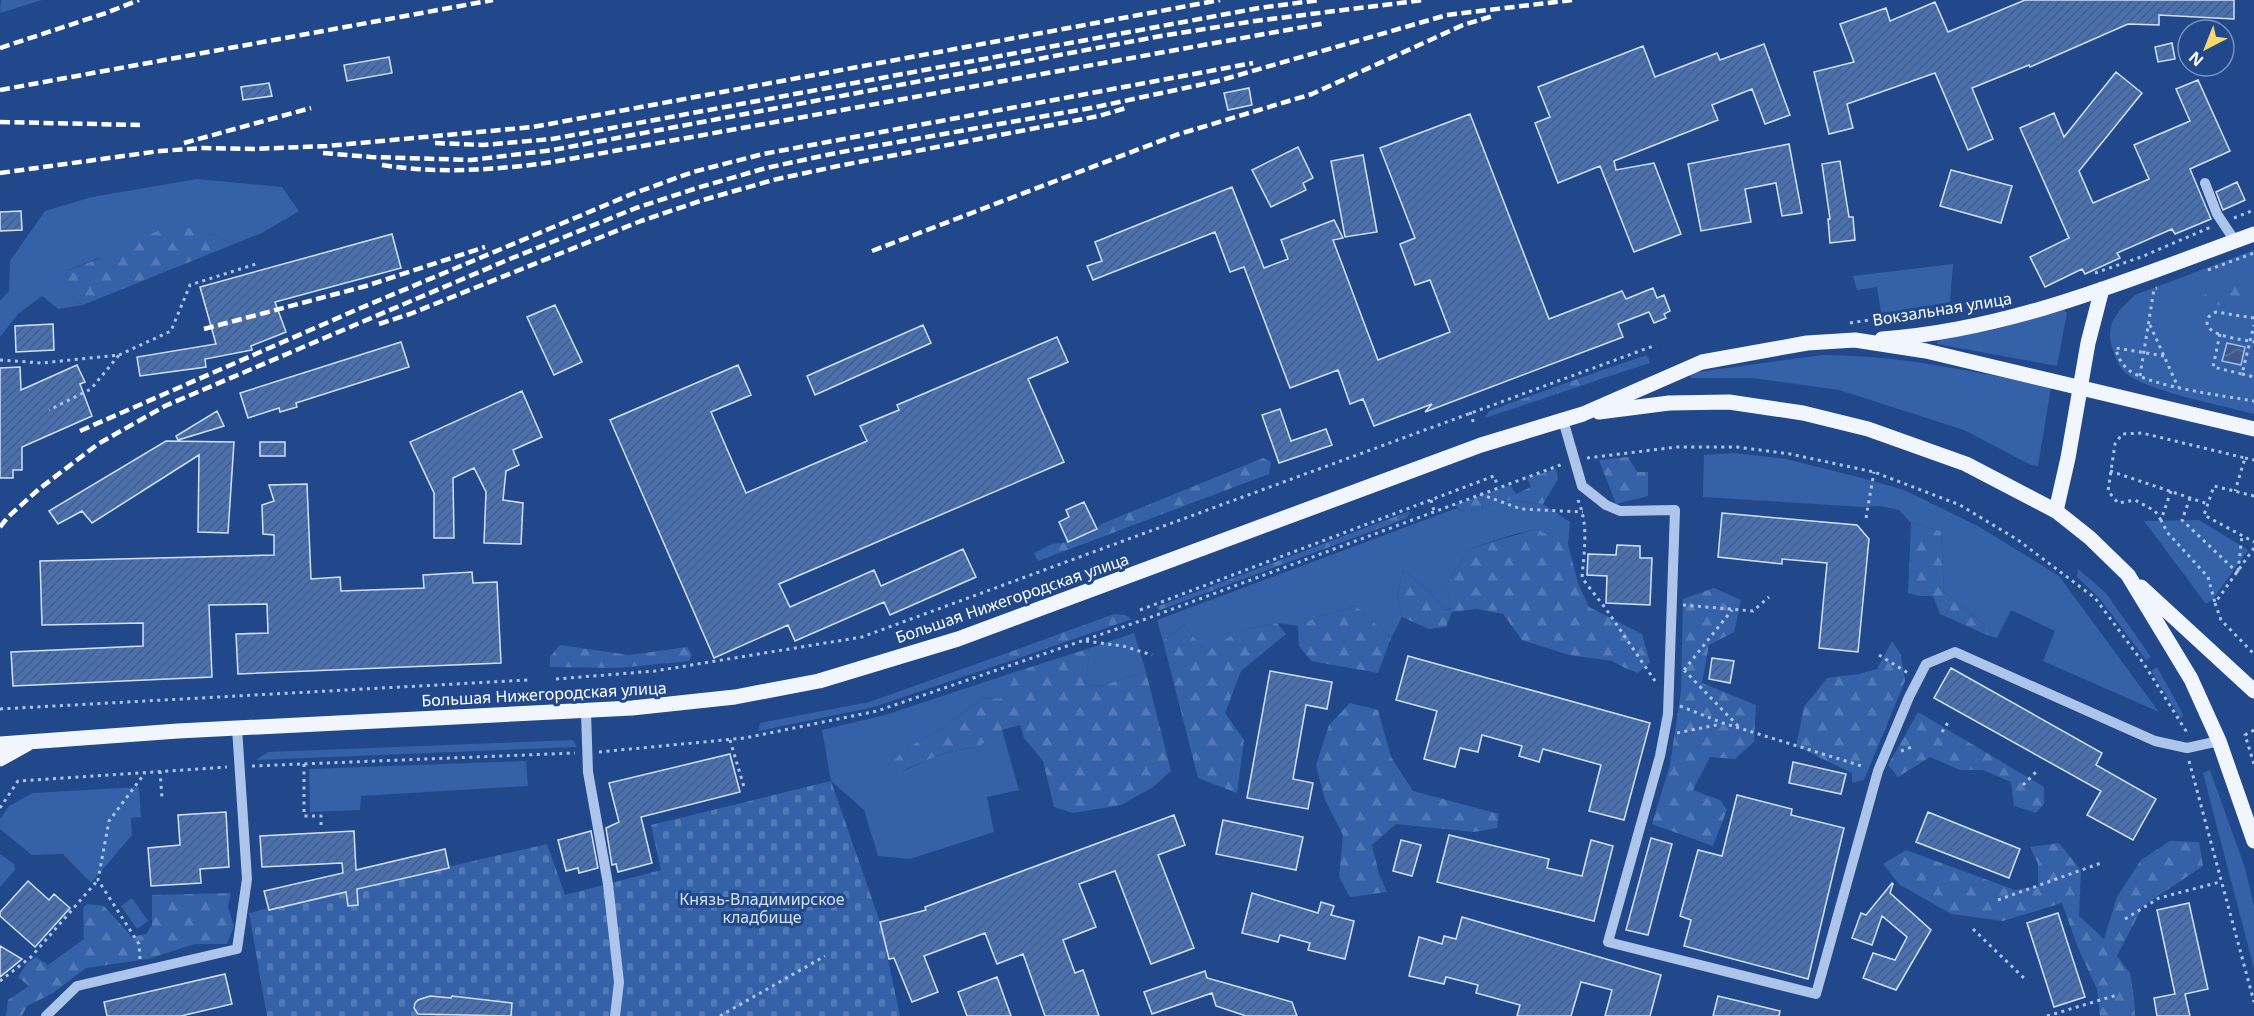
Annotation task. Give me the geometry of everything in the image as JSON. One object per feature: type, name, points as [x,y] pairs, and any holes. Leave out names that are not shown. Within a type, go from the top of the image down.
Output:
[{"type":"main road","name":"Вокзальная улица","points":[[1855,340],[1900,337],[1991,322],[2102,289],[2254,234]]},
{"type":"main road","points":[[2056,511],[2068,458],[2088,343],[2102,289]]},
{"type":"main road","name":"Большая Нижегородская улица","points":[[0,744],[237,728],[586,712],[735,697],[830,678],[958,639],[1481,444],[1583,414],[1702,362],[1807,343],[1855,340],[1926,351],[2254,429]]},
{"type":"main road","name":"Большая Нижегородская улица","points":[[1583,414],[1669,403],[1729,402],[1803,412],[1868,429],[1966,464],[2056,511],[2090,538],[2128,575]]},
{"type":"main road","points":[[2128,575],[2254,691]]},
{"type":"main road","points":[[2128,575],[2191,679],[2219,741],[2254,841]]},
{"type":"main road","points":[[0,759],[30,743]]},
{"type":"lane","points":[[2205,183],[2217,214],[2235,241]]},
{"type":"lane","points":[[1563,420],[1582,486],[1606,505],[1620,511],[1675,510],[1670,669],[1664,736],[1608,942],[1816,994],[1878,771],[1926,664],[1955,652],[2155,741],[2187,748],[2219,741]]},
{"type":"lane","points":[[586,712],[588,772],[608,884],[619,982],[615,1016]]},
{"type":"lane","points":[[46,1016],[76,986],[237,949],[247,879],[237,728]]},
{"type":"path","points":[[2086,276],[2141,257],[2254,210]]},
{"type":"path","points":[[0,360],[42,363],[118,355],[171,331],[190,285],[256,264]]},
{"type":"path","points":[[2140,376],[2154,289]]},
{"type":"path","points":[[2252,341],[2212,331],[2208,326],[2208,319],[2212,313],[2219,311],[2254,318]]},
{"type":"path","points":[[2149,323],[2178,387]]},
{"type":"path","points":[[2242,374],[2252,341],[2254,325]]},
{"type":"path","points":[[2220,334],[2213,367],[2254,377]]},
{"type":"path","points":[[556,679],[655,670],[862,636],[1656,345]]},
{"type":"path","points":[[2164,356],[2116,348],[2120,360],[2129,370],[2140,376],[2178,387],[2254,401]]},
{"type":"path","points":[[49,410],[91,389],[118,355]]},
{"type":"path","points":[[1470,412],[1474,424]]},
{"type":"path","points":[[2254,459],[2142,433],[2122,434],[2115,444],[2109,470],[2108,490],[2118,503],[2135,500],[2156,511],[2167,532],[2208,577],[2221,620],[2254,654]]},
{"type":"path","points":[[1573,460],[1677,447],[1737,447],[1829,460],[1874,472],[1960,506],[2018,540],[2095,598],[2144,664],[2186,731],[2191,770],[2254,1002]]},
{"type":"path","points":[[2235,491],[2245,458]]},
{"type":"path","points":[[2109,470],[2208,504]]},
{"type":"path","points":[[1866,518],[1874,472]]},
{"type":"path","points":[[1140,610],[1494,476],[1498,487]]},
{"type":"path","points":[[2254,496],[2214,486],[2204,515],[2254,542]]},
{"type":"path","points":[[2161,520],[2171,491]]},
{"type":"path","points":[[1480,494],[1521,509],[1583,512],[1586,532],[1582,578],[1606,609],[1668,701],[1723,723],[1878,771]]},
{"type":"path","points":[[2190,498],[2182,520],[2238,573]]},
{"type":"path","points":[[1431,500],[1434,511]]},
{"type":"path","points":[[2238,573],[2242,536]]},
{"type":"path","points":[[2215,603],[2254,548]]},
{"type":"path","points":[[1672,604],[1753,611],[1769,597]]},
{"type":"path","points":[[1684,670],[1733,609]]},
{"type":"path","points":[[1084,641],[1123,646],[1152,655]]},
{"type":"path","points":[[1880,655],[1918,679]]},
{"type":"path","points":[[1670,669],[1684,670],[1741,729]]},
{"type":"path","points":[[0,709],[528,680]]},
{"type":"path","points":[[1942,732],[1949,721]]},
{"type":"path","points":[[1664,736],[1723,723]]},
{"type":"path","points":[[2254,730],[2245,735],[2254,764]]},
{"type":"path","points":[[730,740],[744,787]]},
{"type":"path","points":[[303,764],[304,816],[321,816],[321,825]]},
{"type":"path","points":[[160,771],[162,798]]},
{"type":"path","points":[[2023,785],[2036,771]]},
{"type":"path","points":[[0,981],[31,957],[98,880],[109,821],[145,773]]},
{"type":"path","points":[[0,808],[18,781]]},
{"type":"path","points":[[1998,900],[2101,863]]},
{"type":"path","points":[[98,880],[139,944],[141,972]]},
{"type":"path","points":[[2125,919],[2159,898],[2220,882]]},
{"type":"path","points":[[1973,929],[2026,980]]},
{"type":"path","points":[[720,1016],[825,956]]},
{"type":"path","points":[[2047,1016],[2117,995]]},
{"type":"green space","points":[[1,0],[42,0],[0,13]]},
{"type":"green space","points":[[197,179],[282,187],[299,211],[262,233],[234,244],[204,231],[98,258],[67,271],[75,301],[83,305],[58,309],[42,296],[18,314],[0,337],[0,301],[9,291],[10,261],[45,211],[92,197]]},
{"type":"green space","points":[[174,225],[204,231],[234,244],[83,305],[75,301],[64,285],[67,271],[98,259],[127,243]]},
{"type":"green space","points":[[2254,250],[2254,414],[2168,392],[2137,380],[2124,372],[2115,357],[2111,341],[2111,326],[2118,313],[2135,295]]},
{"type":"green space","points":[[1953,264],[1950,303],[1881,313],[1877,287],[1857,290],[1853,276]]},
{"type":"green space","points":[[2228,283],[2250,283],[2250,297],[2229,305],[2215,305],[2202,311],[2202,296]]},
{"type":"green space","points":[[2064,310],[2067,313],[2057,366],[1937,344],[1938,339],[1993,330]]},
{"type":"green space","points":[[1647,355],[1650,363],[1610,376],[1608,368]]},
{"type":"green space","points":[[1823,355],[1909,361],[2051,387],[2038,466],[2031,465],[1964,430],[1839,390],[1752,378],[1691,378],[1690,373]]},
{"type":"green space","points":[[1608,368],[1610,376],[1515,408],[1516,401]]},
{"type":"green space","points":[[1516,401],[1515,408],[1485,418],[1489,411]]},
{"type":"green space","points":[[1735,453],[1786,459],[1904,490],[1978,526],[2059,576],[2159,712],[2043,661],[2055,631],[2011,610],[1997,638],[1987,635],[1990,629],[1944,592],[1941,531],[1911,523],[1899,510],[1880,506],[1862,507],[1703,497],[1704,455]]},
{"type":"green space","points":[[1628,457],[1637,472],[1648,472],[1648,496],[1616,504],[1599,460]]},
{"type":"green space","points":[[1263,458],[1271,462],[1269,474],[1038,561],[1034,553],[1052,544],[1068,542],[1097,529],[1101,524]]},
{"type":"green space","points":[[1556,469],[1558,479],[1543,504],[1506,500],[1462,512],[1455,505],[1510,485],[1516,494],[1531,487],[1527,478]]},
{"type":"green space","points":[[1506,500],[1543,504],[1570,522],[1568,544],[1536,529],[1469,549],[1447,584],[1451,608],[1445,610],[1429,591],[1403,570],[1397,596],[1402,617],[1391,638],[1356,606],[1317,617],[1298,626],[1277,623],[1239,631],[1206,652],[1184,625],[1163,641],[1157,620],[1457,508],[1462,512]]},
{"type":"green space","points":[[1410,511],[1407,518],[1160,610],[1156,607]]},
{"type":"green space","points":[[2199,520],[2248,550],[2213,599],[2206,604],[2144,521]]},
{"type":"green space","points":[[1911,523],[1941,531],[1944,592],[1990,629],[1987,635],[1940,614],[1933,596],[1908,593]]},
{"type":"green space","points":[[1536,529],[1568,544],[1578,583],[1589,607],[1642,634],[1650,662],[1638,673],[1612,661],[1569,655],[1522,640],[1503,614],[1476,609],[1452,612],[1446,627],[1429,629],[1402,617],[1397,597],[1403,570],[1429,591],[1445,610],[1451,609],[1447,584],[1469,549]]},
{"type":"green space","points":[[2078,569],[2106,593],[2151,657],[2146,660],[2100,599],[2077,577]]},
{"type":"green space","points":[[1714,588],[1741,600],[1734,632],[1709,645],[1702,683],[1756,705],[1754,742],[1735,759],[1710,757],[1693,790],[1720,800],[1727,810],[1713,846],[1652,824],[1670,765],[1681,691],[1683,599]]},
{"type":"green space","points":[[1356,606],[1391,638],[1378,673],[1311,661],[1299,646],[1298,626],[1317,617]]},
{"type":"green space","points":[[1114,614],[1125,615],[1132,619],[1004,663],[1007,653]]},
{"type":"green space","points":[[1277,623],[1286,634],[1241,671],[1225,713],[1244,740],[1237,793],[1198,778],[1163,641],[1184,625],[1206,652],[1238,631]]},
{"type":"green space","points":[[1134,633],[1146,672],[1097,687],[1085,683],[1090,648]]},
{"type":"green space","points":[[1892,641],[1901,655],[1905,681],[1864,780],[1852,783],[1852,773],[1796,746],[1804,707],[1827,678],[1877,669]]},
{"type":"green space","points":[[560,645],[629,655],[687,647],[692,655],[689,661],[619,668],[550,667],[550,657]]},
{"type":"green space","points":[[1090,648],[1085,683],[1097,687],[1146,672],[1171,771],[1153,787],[1121,805],[1073,813],[1054,807],[1043,761],[1024,738],[1020,725],[1002,730],[980,746],[944,753],[902,771],[891,764],[906,748],[942,729],[981,699],[1007,698],[1015,672]]},
{"type":"green space","points":[[1007,653],[1004,663],[874,707],[758,731],[760,723],[869,702]]},
{"type":"green space","points":[[2157,667],[2182,712],[2181,719],[2151,671]]},
{"type":"green space","points":[[1015,672],[1008,698],[981,699],[942,729],[906,748],[903,771],[944,753],[980,746],[1002,730],[1019,790],[987,797],[994,832],[910,859],[878,856],[864,810],[831,781],[822,730],[885,715]]},
{"type":"green space","points":[[1350,703],[1378,710],[1391,757],[1413,791],[1499,814],[1497,828],[1474,832],[1396,824],[1372,845],[1379,874],[1387,892],[1350,897],[1339,877],[1343,835],[1325,800],[1316,765],[1329,725]]},
{"type":"green space","points":[[1918,712],[2044,787],[2044,804],[2036,813],[2014,806],[2011,782],[1983,770],[1960,770],[1930,757],[1898,777],[1888,765]]},
{"type":"green space","points":[[573,740],[577,747],[256,760],[268,752]]},
{"type":"green space","points":[[526,761],[528,786],[361,796],[360,810],[310,812],[309,769]]},
{"type":"green space","points":[[2210,770],[2245,868],[2254,906],[2254,969],[2203,773]]},
{"type":"green space","name":"Князь-Владимирское кладбище","points":[[831,781],[880,922],[900,1016],[267,1016],[249,913],[547,844],[565,895],[661,870],[651,825]]},
{"type":"green space","points":[[139,787],[141,817],[131,818],[132,835],[91,883],[63,854],[32,855],[0,829],[0,819],[9,806],[33,793]]},
{"type":"green space","points":[[2170,841],[2199,842],[2203,866],[2143,906],[2117,956],[2130,973],[2135,1016],[2100,1016],[2097,989],[2078,948],[2062,903],[2003,921],[1951,914],[1899,884],[1883,864],[1906,850],[2015,890],[2038,886],[2038,864],[2030,847],[2059,843],[2081,870],[2079,916],[2104,939],[2117,897],[2141,860]]},
{"type":"green space","points":[[0,854],[14,864],[15,870],[0,887]]},
{"type":"green space","points":[[231,893],[228,907],[234,926],[227,944],[195,944],[148,959],[86,968],[53,993],[27,1006],[22,1016],[6,1016],[8,1000],[29,986],[18,977],[27,963],[36,957],[48,965],[84,939],[83,908],[87,904],[104,906],[132,937],[146,934],[152,925],[152,895]]},
{"type":"green space","points":[[132,898],[148,921],[137,929],[121,906]]},
{"type":"water","points":[[2227,343],[2245,347],[2241,365],[2222,361]]},
{"type":"building","points":[[2025,0],[2234,0],[2234,18],[2159,15],[2159,25],[2128,24],[2030,67],[2029,65],[1972,88],[1993,139],[1968,150],[1935,73],[1847,104],[1853,128],[1829,134],[1814,72],[1854,62],[1840,24],[1886,8],[1890,21],[1935,2],[1948,32]]},
{"type":"building","points":[[2172,43],[2175,59],[2158,62],[2155,47]]},
{"type":"building","points":[[1764,44],[1790,115],[1765,124],[1752,89],[1712,105],[1718,120],[1614,161],[1616,170],[1654,163],[1681,234],[1634,252],[1600,166],[1558,183],[1535,123],[1550,117],[1538,87],[1643,46],[1655,77],[1717,53],[1720,60]]},
{"type":"building","points":[[389,57],[392,73],[347,81],[344,65]]},
{"type":"building","points":[[2116,72],[2142,93],[2079,171],[2093,203],[2149,179],[2134,145],[2190,121],[2176,89],[2198,80],[2230,151],[2190,169],[2211,219],[2175,234],[2172,229],[2117,253],[2120,258],[2085,274],[2082,269],[2045,287],[2030,257],[2069,238],[2020,128],[2054,113],[2064,137]]},
{"type":"building","points":[[269,83],[272,96],[243,100],[241,87]]},
{"type":"building","points":[[1249,88],[1252,105],[1228,110],[1224,93]]},
{"type":"building","points":[[1470,114],[1549,319],[1622,291],[1626,299],[1653,288],[1657,298],[1664,295],[1670,311],[1664,314],[1666,318],[1654,323],[1649,312],[1618,324],[1623,337],[1425,412],[1432,404],[1374,426],[1363,399],[1350,404],[1338,370],[1290,388],[1244,267],[1230,272],[1215,232],[1093,280],[1087,266],[1102,261],[1095,242],[1232,187],[1264,268],[1288,259],[1281,240],[1334,220],[1343,238],[1333,240],[1378,360],[1450,332],[1430,280],[1415,285],[1400,244],[1415,238],[1380,148]]},
{"type":"building","points":[[1789,144],[1802,213],[1782,216],[1776,183],[1745,189],[1751,222],[1701,231],[1688,164]]},
{"type":"building","points":[[1298,147],[1313,178],[1303,183],[1306,190],[1271,207],[1252,170]]},
{"type":"building","points":[[1363,155],[1377,232],[1345,237],[1331,161]]},
{"type":"building","points":[[1840,161],[1849,217],[1853,217],[1855,240],[1830,243],[1828,219],[1830,219],[1822,164]]},
{"type":"building","points":[[1951,170],[2012,186],[2001,223],[1940,206]]},
{"type":"building","points":[[2237,182],[2245,200],[2223,210],[2216,192]]},
{"type":"building","points":[[21,211],[22,230],[0,231],[0,212]]},
{"type":"building","points":[[392,234],[401,268],[275,302],[286,332],[251,346],[252,350],[205,359],[206,367],[140,376],[137,357],[216,344],[200,287]]},
{"type":"building","points":[[555,305],[582,362],[554,375],[527,317]]},
{"type":"building","points":[[53,324],[54,350],[16,352],[15,326]]},
{"type":"building","points":[[923,325],[931,343],[815,395],[807,376]]},
{"type":"building","points":[[1057,337],[1068,362],[1028,379],[1064,462],[779,584],[790,607],[874,570],[881,586],[963,549],[976,577],[890,615],[884,602],[795,641],[788,625],[714,658],[610,420],[738,365],[751,395],[711,412],[746,493],[867,441],[860,426],[899,410],[897,405]]},
{"type":"building","points":[[401,342],[409,367],[296,403],[297,407],[280,412],[279,408],[248,418],[240,393]]},
{"type":"building","points":[[77,365],[85,382],[80,384],[92,416],[22,447],[22,470],[13,470],[13,478],[0,478],[0,368],[20,367],[21,390]]},
{"type":"building","points":[[522,391],[542,437],[513,450],[519,465],[506,471],[503,500],[523,503],[521,544],[484,543],[486,492],[474,468],[453,478],[454,538],[434,538],[434,493],[410,442]]},
{"type":"building","points":[[1280,409],[1291,441],[1326,429],[1332,445],[1279,463],[1262,415]]},
{"type":"building","points":[[217,411],[224,426],[178,440],[176,436]]},
{"type":"building","points":[[166,441],[234,442],[228,533],[198,532],[199,455],[92,523],[82,511],[58,524],[49,511]]},
{"type":"building","points":[[260,442],[285,442],[285,456],[260,456]]},
{"type":"building","points":[[307,484],[311,579],[340,577],[341,591],[424,588],[423,575],[472,572],[473,583],[497,582],[501,663],[238,674],[236,634],[268,633],[267,604],[209,605],[212,677],[13,686],[11,652],[143,646],[143,623],[42,625],[40,561],[274,555],[274,535],[263,534],[262,505],[274,501],[269,485]]},
{"type":"building","points":[[1084,502],[1097,529],[1068,542],[1059,522],[1069,517],[1066,510]]},
{"type":"building","points":[[1722,513],[1857,525],[1869,539],[1858,652],[1819,648],[1827,563],[1782,559],[1782,564],[1718,557]]},
{"type":"building","points":[[1617,545],[1640,546],[1640,558],[1652,558],[1650,605],[1606,603],[1607,576],[1587,575],[1588,554],[1616,555]]},
{"type":"building","points":[[1408,656],[1650,723],[1624,820],[1589,811],[1601,765],[1543,749],[1539,762],[1519,756],[1522,746],[1482,735],[1478,752],[1460,748],[1455,767],[1424,759],[1437,711],[1396,700]]},
{"type":"building","points":[[1712,658],[1734,661],[1730,683],[1709,679]]},
{"type":"building","points":[[1951,668],[2102,753],[2096,765],[2156,799],[2133,840],[2087,815],[2101,791],[1934,698]]},
{"type":"building","points":[[1270,671],[1332,682],[1327,709],[1306,705],[1293,779],[1313,783],[1308,809],[1247,798]]},
{"type":"building","points":[[730,754],[740,792],[641,817],[652,863],[618,872],[616,864],[612,865],[606,828],[619,822],[609,783]]},
{"type":"building","points":[[1793,762],[1846,774],[1841,794],[1789,783]]},
{"type":"building","points":[[1737,795],[1792,809],[1791,815],[1844,828],[1808,979],[1684,946],[1691,920],[1680,916],[1698,850],[1722,856]]},
{"type":"building","points":[[226,812],[229,867],[200,869],[201,883],[151,886],[148,848],[180,845],[178,815]]},
{"type":"building","points":[[1928,812],[2020,849],[2009,878],[1916,842]]},
{"type":"building","points":[[1174,815],[1185,845],[1158,855],[1194,948],[1151,964],[1115,871],[1079,884],[1096,927],[1063,940],[1075,973],[1083,970],[1099,1016],[1045,1016],[1023,954],[997,964],[985,933],[924,956],[938,992],[912,1002],[894,958],[889,959],[880,922],[926,910],[925,907]]},
{"type":"building","points":[[1223,820],[1303,837],[1296,870],[1216,854]]},
{"type":"building","points":[[354,831],[356,870],[445,849],[449,868],[357,889],[358,905],[348,906],[346,892],[269,910],[264,891],[343,873],[342,863],[262,867],[260,836]]},
{"type":"building","points":[[591,831],[598,868],[579,873],[578,868],[566,871],[558,840]]},
{"type":"building","points":[[1449,835],[1549,859],[1547,868],[1582,876],[1591,840],[1613,846],[1594,921],[1437,882]]},
{"type":"building","points":[[1651,838],[1672,844],[1648,935],[1626,930]]},
{"type":"building","points":[[1401,840],[1421,845],[1412,876],[1393,871]]},
{"type":"building","points":[[28,881],[49,900],[54,894],[70,908],[35,947],[0,916],[0,912]]},
{"type":"building","points":[[1892,883],[1890,893],[1931,930],[1896,990],[1863,978],[1873,953],[1895,960],[1907,937],[1882,916],[1872,945],[1852,938],[1861,913],[1866,915]]},
{"type":"building","points":[[1252,893],[1318,913],[1321,902],[1334,906],[1331,915],[1354,921],[1345,959],[1308,950],[1310,943],[1280,935],[1278,942],[1242,933]]},
{"type":"building","points":[[2189,903],[2208,989],[2185,994],[2190,1016],[2157,1016],[2154,998],[2175,994],[2157,910]]},
{"type":"building","points":[[2058,913],[2085,997],[2054,1007],[2027,923]]},
{"type":"building","points":[[1462,917],[1661,975],[1650,1016],[1605,1016],[1612,990],[1581,982],[1571,1016],[1517,1016],[1520,1005],[1476,993],[1478,985],[1446,977],[1444,984],[1409,976],[1419,937],[1442,944],[1444,936],[1456,939]]},
{"type":"building","points":[[0,946],[22,959],[0,977]]},
{"type":"building","points":[[1205,971],[1207,978],[1292,1002],[1297,1016],[1246,1016],[1216,1006],[1212,993],[1152,1014],[1144,992]]},
{"type":"building","points":[[225,974],[232,1004],[181,1016],[107,1016],[104,1002]]},
{"type":"building","points":[[997,977],[1011,1016],[967,1016],[958,992]]},
{"type":"building","points":[[430,996],[451,998],[452,996],[512,1003],[511,1016],[418,1014],[414,1008],[415,1003]]},
{"type":"building","points":[[1718,996],[1780,1011],[1779,1016],[1713,1016]]},
{"type":"railway","points":[[0,48],[139,0]]},
{"type":"railway","points":[[0,90],[493,0]]},
{"type":"railway","points":[[0,173],[160,151],[327,146],[533,127],[1220,0]]},
{"type":"railway","points":[[435,143],[483,145],[552,139],[1259,8],[1320,0]]},
{"type":"railway","points":[[323,153],[471,160],[553,150],[1161,36],[1255,21],[1424,0]]},
{"type":"railway","points":[[0,527],[39,489],[98,444],[165,406],[505,261],[636,208],[766,168],[836,153],[1096,107],[1218,81],[1447,15],[1572,0]]},
{"type":"railway","points":[[872,251],[1176,135],[1312,94],[1463,25],[1493,16]]},
{"type":"railway","points":[[382,165],[468,170],[553,162],[1326,23]]},
{"type":"railway","points":[[80,431],[356,310],[632,194],[693,172],[763,154],[1253,63]]},
{"type":"railway","points":[[184,143],[311,108]]},
{"type":"railway","points":[[379,324],[410,314],[641,221],[703,200],[773,180],[1099,116],[1126,108]]},
{"type":"railway","points":[[0,122],[140,125]]},
{"type":"railway","points":[[204,329],[366,286],[485,247]]}]
